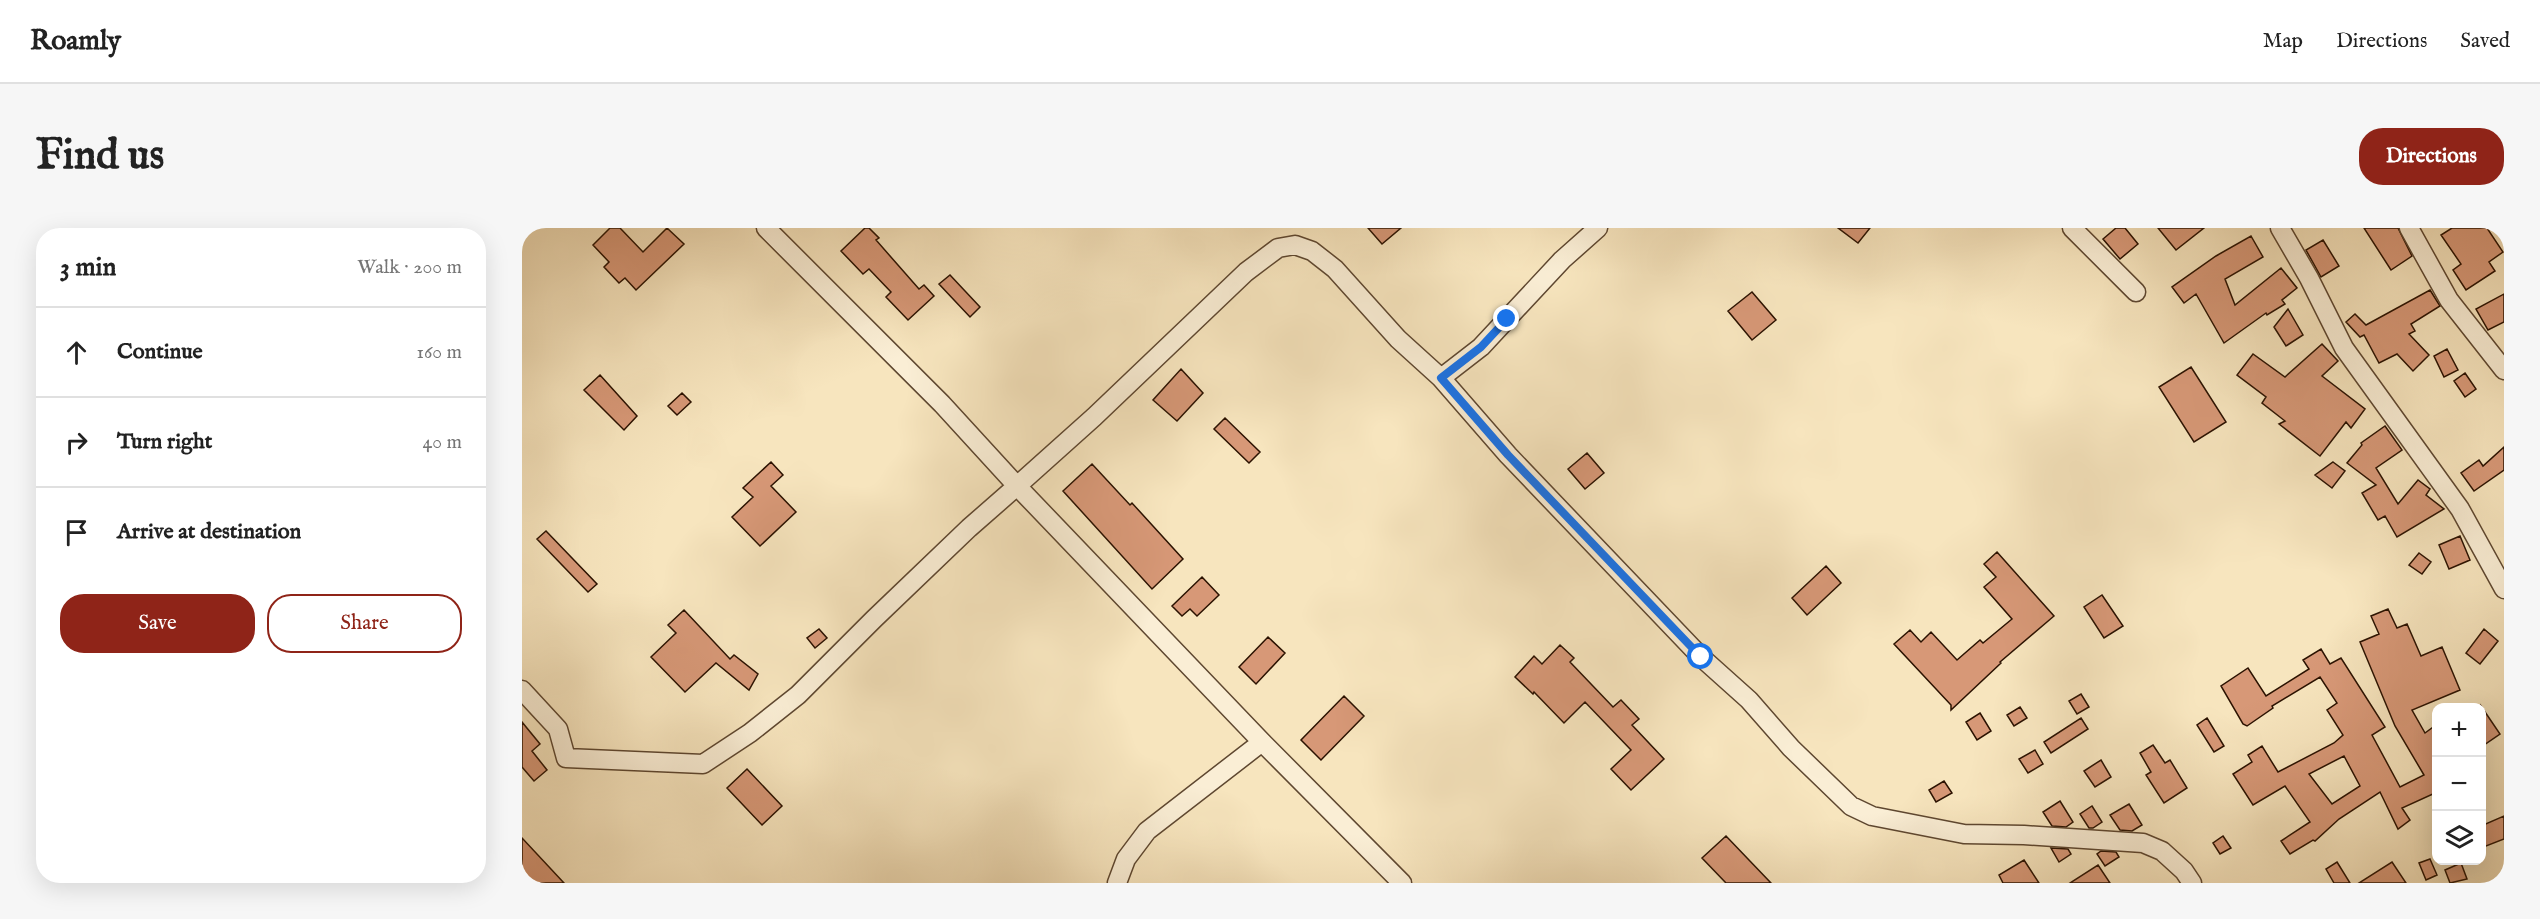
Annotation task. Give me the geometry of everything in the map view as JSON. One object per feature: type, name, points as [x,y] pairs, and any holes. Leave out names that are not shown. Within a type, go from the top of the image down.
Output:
[{"type":"street","points":[[766,228],[942,404],[1017,486],[1262,742],[1402,883]]},
{"type":"street","points":[[1441,378],[1481,347],[1540,282],[1598,228]]},
{"type":"street","points":[[2072,228],[2136,292]]},
{"type":"street","points":[[2280,228],[2309,278],[2343,348],[2460,509],[2504,589]]},
{"type":"street","points":[[2409,228],[2449,300],[2504,370]]},
{"type":"street","points":[[522,690],[558,729],[566,758],[704,764],[750,733],[798,695],[917,577],[1094,417],[1246,272],[1278,248],[1295,245],[1312,251],[1335,269],[1398,339],[1441,378],[1508,455],[1701,657],[1749,700],[1791,748],[1851,806],[1872,816],[1964,834],[2024,835],[2143,843],[2162,851],[2184,871],[2192,883]]},
{"type":"street","points":[[1117,883],[1126,859],[1147,831],[1262,742]]},
{"type":"building","points":[[610,228],[620,228],[643,252],[667,228],[684,244],[636,290],[625,278],[619,283],[604,267],[609,262],[593,245]]},
{"type":"building","points":[[865,228],[869,228],[879,238],[876,240],[919,289],[924,285],[934,296],[908,320],[886,297],[891,292],[869,269],[863,274],[841,251]]},
{"type":"building","points":[[1368,228],[1401,228],[1382,244]]},
{"type":"building","points":[[1838,228],[1870,228],[1858,243]]},
{"type":"building","points":[[2116,228],[2125,228],[2138,244],[2120,259],[2103,239]]},
{"type":"building","points":[[2158,228],[2204,228],[2176,250]]},
{"type":"building","points":[[2364,228],[2398,228],[2412,256],[2391,270]]},
{"type":"building","points":[[2452,228],[2487,228],[2503,252],[2489,262],[2495,271],[2466,290],[2453,270],[2461,264],[2441,235]]},
{"type":"building","points":[[2251,236],[2263,257],[2225,279],[2235,305],[2281,268],[2297,288],[2282,300],[2285,304],[2267,315],[2266,313],[2224,343],[2196,294],[2184,303],[2172,287],[2216,256]]},
{"type":"building","points":[[2323,240],[2339,266],[2321,277],[2306,250]]},
{"type":"building","points":[[950,275],[980,307],[970,317],[939,284]]},
{"type":"building","points":[[2430,290],[2440,306],[2411,324],[2415,331],[2409,334],[2429,355],[2413,371],[2397,354],[2379,363],[2364,335],[2360,337],[2346,322],[2355,314],[2366,325]]},
{"type":"building","points":[[1752,292],[1776,320],[1752,340],[1728,311]]},
{"type":"building","points":[[2504,294],[2504,322],[2488,330],[2476,309]]},
{"type":"building","points":[[2288,309],[2303,335],[2286,346],[2274,327]]},
{"type":"building","points":[[2322,344],[2338,361],[2322,376],[2365,409],[2351,428],[2346,422],[2320,456],[2279,424],[2285,421],[2262,403],[2266,397],[2237,375],[2253,354],[2285,377]]},
{"type":"building","points":[[2447,349],[2458,370],[2444,377],[2434,356]]},
{"type":"building","points":[[2191,367],[2226,422],[2194,442],[2159,387]]},
{"type":"building","points":[[1181,369],[1203,393],[1177,421],[1153,400]]},
{"type":"building","points":[[2465,373],[2476,389],[2465,397],[2454,381]]},
{"type":"building","points":[[600,375],[637,416],[624,430],[584,390]]},
{"type":"building","points":[[682,393],[691,402],[677,415],[668,406]]},
{"type":"building","points":[[1225,418],[1260,452],[1249,463],[1214,429]]},
{"type":"building","points":[[2385,426],[2402,450],[2376,468],[2398,504],[2418,480],[2430,489],[2426,495],[2444,509],[2397,537],[2385,516],[2378,520],[2362,493],[2376,485],[2347,463],[2362,445],[2361,443]]},
{"type":"building","points":[[2504,447],[2504,470],[2474,491],[2461,473],[2479,460],[2483,466]]},
{"type":"building","points":[[1587,453],[1604,473],[1585,489],[1568,469]]},
{"type":"building","points":[[771,462],[783,475],[771,486],[796,512],[760,546],[732,517],[753,497],[743,488]]},
{"type":"building","points":[[2333,462],[2345,471],[2332,488],[2315,475]]},
{"type":"building","points":[[1092,464],[1130,505],[1132,503],[1183,559],[1152,589],[1063,491]]},
{"type":"building","points":[[546,531],[597,584],[588,592],[537,539]]},
{"type":"building","points":[[2460,536],[2470,560],[2449,569],[2439,545]]},
{"type":"building","points":[[1997,552],[2054,616],[2000,662],[1951,710],[1951,705],[1894,644],[1910,630],[1921,642],[1931,632],[1957,660],[1980,640],[1983,643],[2012,619],[1984,587],[1996,577],[1984,564]]},
{"type":"building","points":[[2419,553],[2431,562],[2422,574],[2409,565]]},
{"type":"building","points":[[1826,566],[1841,583],[1807,615],[1792,598]]},
{"type":"building","points":[[1202,577],[1219,595],[1197,616],[1190,609],[1182,616],[1172,606]]},
{"type":"building","points":[[2102,595],[2123,626],[2104,638],[2084,607]]},
{"type":"building","points":[[2388,609],[2397,628],[2407,624],[2421,656],[2442,647],[2460,690],[2412,710],[2425,733],[2432,728],[2432,794],[2402,808],[2410,820],[2398,829],[2380,792],[2339,819],[2315,841],[2313,840],[2290,854],[2281,841],[2310,822],[2285,786],[2253,805],[2233,774],[2252,762],[2248,755],[2262,746],[2278,772],[2334,743],[2343,735],[2327,710],[2337,703],[2320,677],[2272,706],[2273,708],[2247,726],[2243,724],[2221,686],[2248,668],[2266,696],[2309,669],[2303,660],[2321,649],[2330,664],[2341,658],[2385,727],[2372,735],[2400,787],[2424,775],[2395,726],[2360,642],[2379,634],[2371,616]],"holes":[[[2344,756],[2360,786],[2332,804],[2309,774]]]},
{"type":"building","points":[[684,610],[730,659],[734,655],[758,674],[749,690],[716,663],[685,692],[651,657],[676,633],[668,625]]},
{"type":"building","points":[[819,629],[827,638],[815,648],[807,638]]},
{"type":"building","points":[[2484,629],[2498,641],[2480,664],[2466,653]]},
{"type":"building","points":[[1268,637],[1285,653],[1256,684],[1239,667]]},
{"type":"building","points":[[1560,645],[1574,658],[1570,662],[1613,707],[1621,700],[1639,719],[1632,725],[1664,759],[1631,790],[1611,769],[1631,750],[1585,702],[1564,723],[1534,692],[1533,694],[1515,677],[1534,656],[1542,664]]},
{"type":"building","points":[[2081,694],[2089,707],[2077,714],[2069,701]]},
{"type":"building","points":[[1344,696],[1364,716],[1321,760],[1301,740]]},
{"type":"building","points":[[2020,707],[2027,718],[2014,726],[2007,715]]},
{"type":"building","points":[[1980,713],[1991,731],[1977,740],[1966,722]]},
{"type":"building","points":[[2486,713],[2500,734],[2486,744]]},
{"type":"building","points":[[2081,718],[2088,729],[2051,753],[2044,742]]},
{"type":"building","points":[[2207,718],[2224,746],[2214,752],[2197,725]]},
{"type":"building","points":[[522,722],[540,744],[532,751],[547,770],[534,781],[522,767]]},
{"type":"building","points":[[2153,745],[2165,763],[2170,760],[2187,788],[2164,803],[2146,775],[2151,772],[2140,753]]},
{"type":"building","points":[[2035,750],[2043,764],[2028,773],[2019,759]]},
{"type":"building","points":[[2101,760],[2111,777],[2095,787],[2084,771]]},
{"type":"building","points":[[747,769],[782,806],[762,825],[727,788]]},
{"type":"building","points":[[1944,781],[1952,793],[1936,802],[1929,790]]},
{"type":"building","points":[[2060,801],[2073,822],[2066,827],[2052,826],[2043,812]]},
{"type":"building","points":[[2129,804],[2142,825],[2132,831],[2120,830],[2110,815]]},
{"type":"building","points":[[2092,806],[2102,822],[2089,828],[2080,814]]},
{"type":"building","points":[[2504,816],[2504,839],[2486,846],[2486,824]]},
{"type":"building","points":[[1726,836],[1771,883],[1726,883],[1702,858]]},
{"type":"building","points":[[2223,836],[2231,848],[2220,854],[2213,843]]},
{"type":"building","points":[[522,838],[564,883],[522,883]]},
{"type":"building","points":[[2051,848],[2068,849],[2071,854],[2059,862]]},
{"type":"building","points":[[2101,851],[2116,852],[2119,857],[2105,866],[2097,854]]},
{"type":"building","points":[[2430,859],[2437,875],[2426,880],[2419,863]]},
{"type":"building","points":[[2024,860],[2039,883],[2003,883],[1999,875]]},
{"type":"building","points":[[2337,862],[2350,883],[2334,883],[2326,869]]},
{"type":"building","points":[[2392,862],[2406,883],[2359,883]]},
{"type":"building","points":[[2098,865],[2110,883],[2070,883]]},
{"type":"building","points":[[2462,865],[2467,879],[2450,883],[2445,870]]},
{"type":"route","points":[[1507,319],[1481,347],[1441,378],[1508,455],[1701,657]]}]
